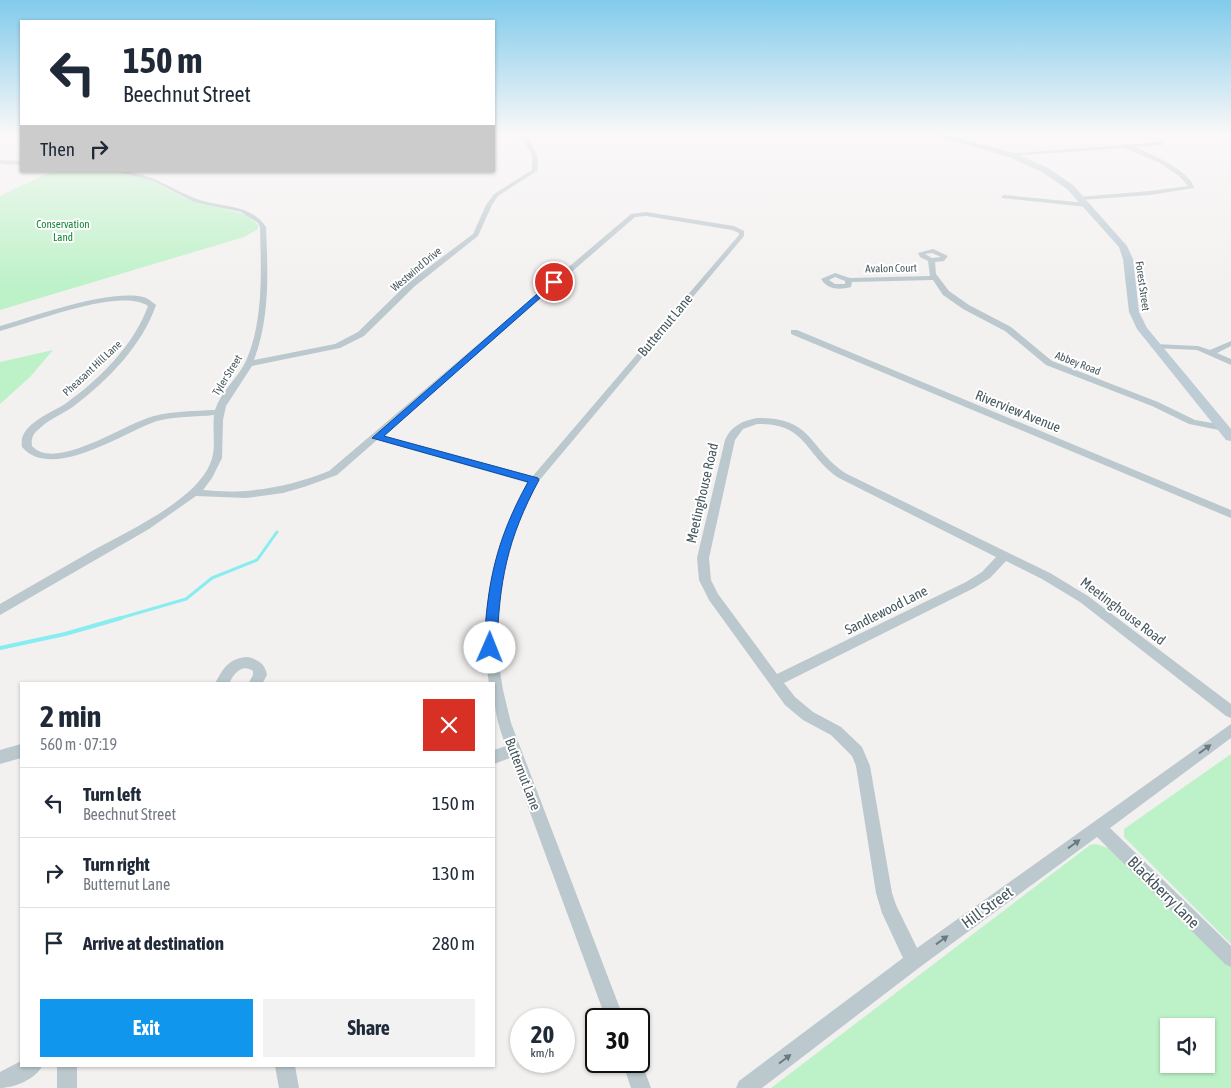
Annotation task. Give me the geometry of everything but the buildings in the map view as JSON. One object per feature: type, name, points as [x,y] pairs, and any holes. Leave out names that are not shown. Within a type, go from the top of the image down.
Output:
[{"type":"street","name":"Tyler Street","points":[[0,610],[160,517],[193,492],[215,464],[218,449],[219,412],[225,398],[249,364],[256,342],[261,315],[263,226],[243,212],[196,200],[163,184]]},
{"type":"street","name":"Westwind Drive","points":[[249,364],[337,346],[365,332],[412,284],[476,235],[489,204],[496,196],[515,184]]},
{"type":"street","name":"Forest Street","points":[[1064,184],[1084,201],[1126,251],[1134,312],[1142,329],[1154,346],[1231,437]]},
{"type":"street","points":[[1004,197],[1084,201],[1192,187],[1189,184]]},
{"type":"street","name":"Butternut Lane","points":[[193,492],[242,494],[299,486],[320,480],[345,465],[630,216],[646,214],[740,230],[742,235],[534,480],[522,502],[502,552],[492,606],[490,644],[494,682]]},
{"type":"street","points":[[930,260],[930,270],[934,278]]},
{"type":"street","name":"Avalon Court","points":[[849,280],[934,278]]},
{"type":"street","name":"Abbey Road","points":[[934,278],[953,298],[1008,329],[1049,364],[1155,404],[1192,422],[1224,428]]},
{"type":"street","name":"Pheasant Hill Lane","points":[[0,329],[106,300],[138,297],[149,301],[152,305],[144,329],[128,350],[74,402],[30,432],[26,440],[26,447],[37,454],[57,456],[72,453],[154,420],[219,412]]},
{"type":"street","name":"Riverview Avenue","points":[[794,332],[1231,514]]},
{"type":"street","points":[[1211,353],[1231,343]]},
{"type":"street","points":[[1154,346],[1194,348],[1231,362]]},
{"type":"street","name":"Meetinghouse Road","points":[[914,960],[888,907],[884,893],[861,759],[844,737],[798,710],[714,597],[703,570],[706,538],[730,440],[739,427],[753,422],[769,420],[793,427],[806,436],[837,471],[854,482],[1084,598],[1231,712]]},
{"type":"street","points":[[376,438],[534,480]]},
{"type":"street","name":"Sandlewood Lane","points":[[775,681],[970,585],[986,575],[1004,556]]},
{"type":"street","points":[[222,682],[223,677],[231,668],[246,663],[256,665],[259,669],[260,675],[256,682]]},
{"type":"street","name":"Butternut Lane","points":[[495,688],[504,723],[611,1008]]},
{"type":"street","name":"Hill Street","points":[[746,1088],[914,960],[1231,730]]},
{"type":"street","points":[[495,757],[514,750]]},
{"type":"street","points":[[0,757],[20,751]]},
{"type":"street","name":"Blackberry Lane","points":[[1098,827],[1231,958]]},
{"type":"street","points":[[0,1083],[30,1067]]},
{"type":"street","points":[[67,1067],[67,1088]]},
{"type":"street","points":[[285,1067],[289,1088]]},
{"type":"street","points":[[635,1073],[641,1088]]},
{"type":"green space","name":"Conservation Land","points":[[25,184],[157,184],[187,199],[246,215],[258,225],[258,229],[244,237],[0,310],[0,196]]},
{"type":"green space","points":[[53,350],[30,377],[0,404],[0,362]]},
{"type":"green space","points":[[1231,754],[1231,944],[1124,837],[1124,829]]},
{"type":"green space","points":[[1096,844],[1111,849],[1231,967],[1231,1088],[771,1088],[1090,845]]},
{"type":"waterway","points":[[117,619],[186,599],[212,578],[257,560],[277,532]]},
{"type":"waterway","points":[[0,648],[65,634],[121,618]]},
{"type":"route","points":[[490,648],[495,580],[502,552],[522,502],[534,480],[376,438],[554,282]]}]
